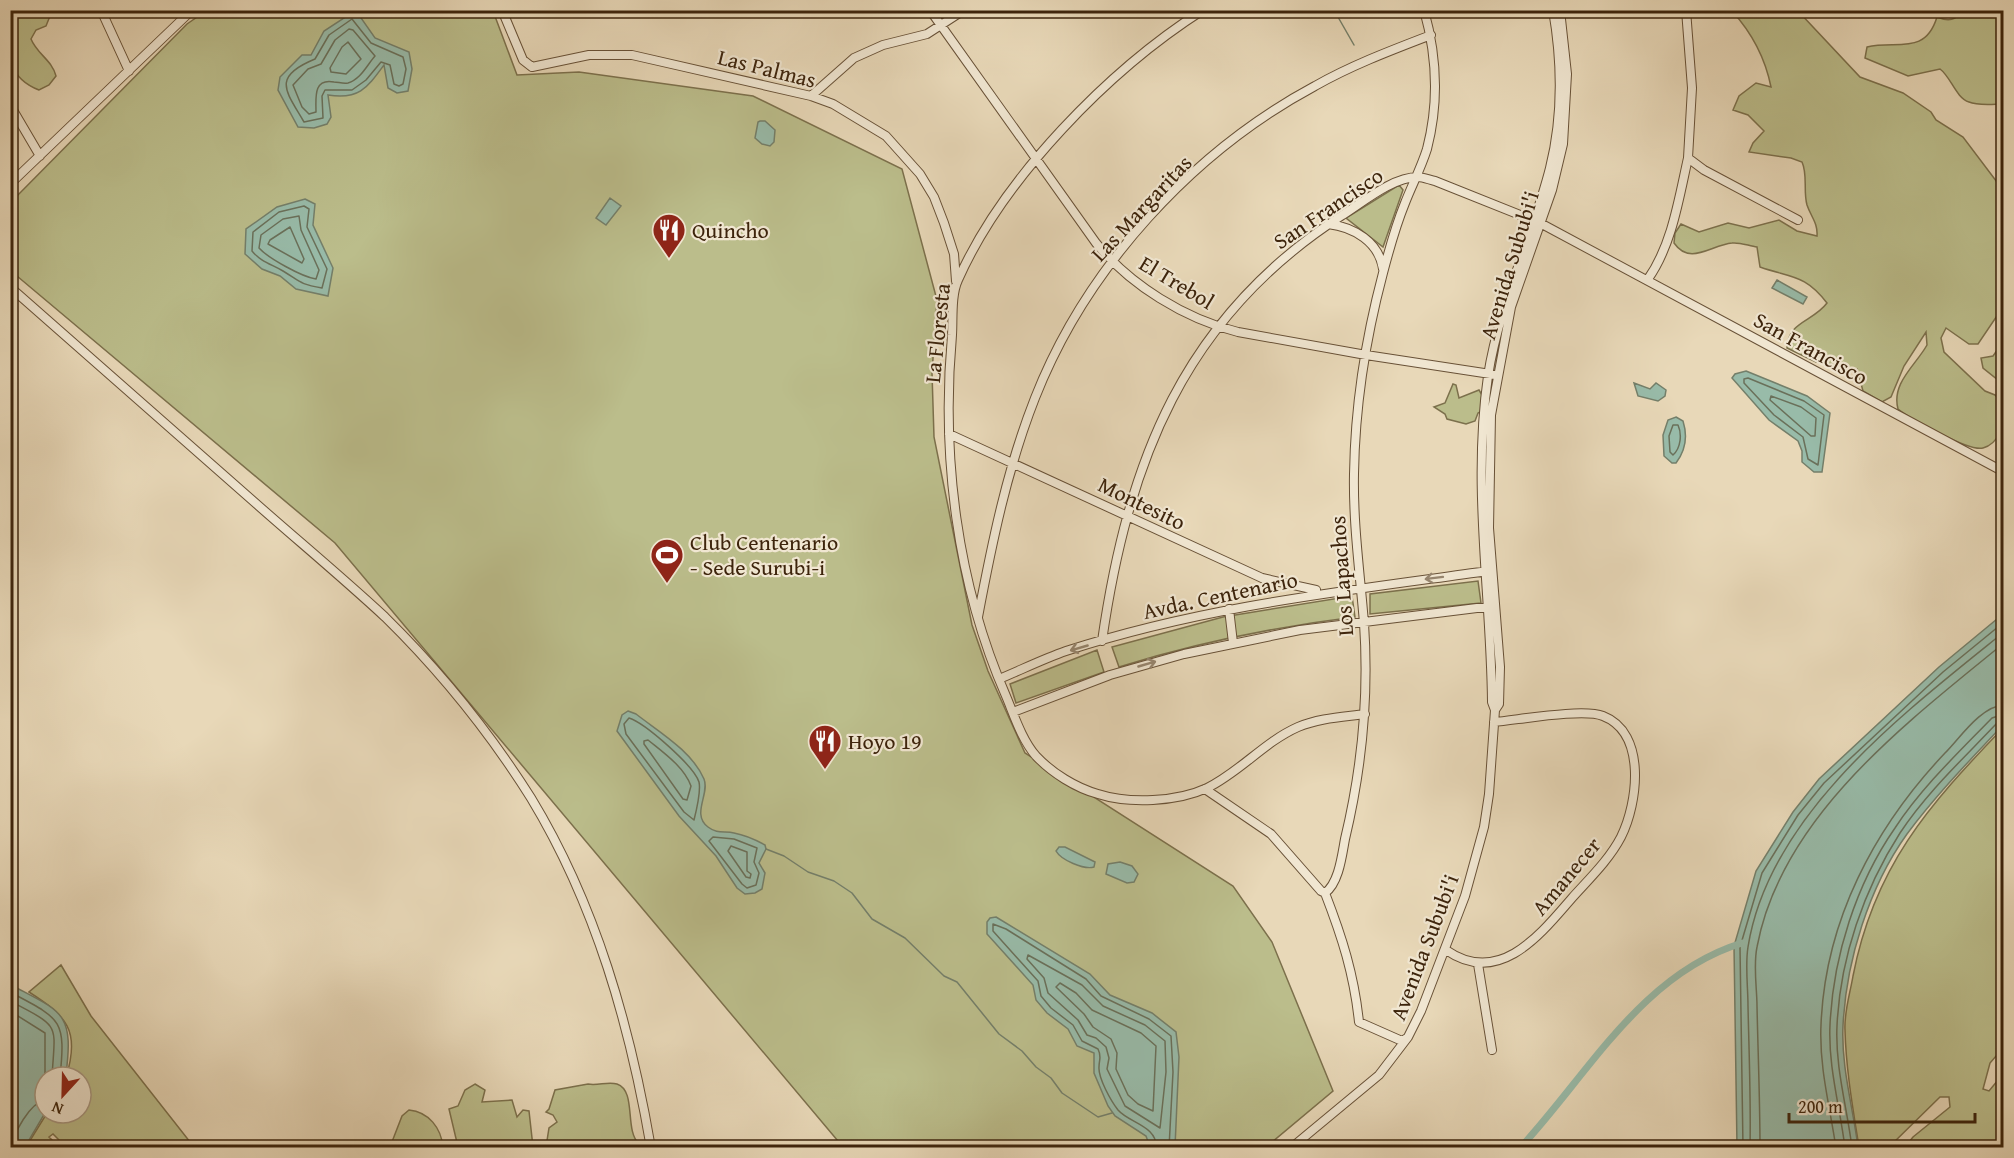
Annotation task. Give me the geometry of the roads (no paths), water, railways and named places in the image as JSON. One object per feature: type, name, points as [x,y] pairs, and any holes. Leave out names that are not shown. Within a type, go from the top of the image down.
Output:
[{"type":"street","points":[[101,10],[129,71]]},
{"type":"street","points":[[10,184],[192,10]]},
{"type":"street","name":"Las Palmas","points":[[502,10],[523,60],[532,67],[589,55],[632,55],[811,96],[833,104],[886,136],[920,174],[934,197],[954,254],[956,283]]},
{"type":"street","name":"El Trebol","points":[[930,10],[1111,261],[1164,299],[1219,327],[1365,355],[1493,374]]},
{"type":"street","points":[[811,96],[825,86],[842,67],[860,54],[927,34],[963,10]]},
{"type":"street","name":"La Floresta","points":[[1203,10],[1178,26],[1099,92],[1008,195],[969,255],[956,283],[948,393],[949,434],[957,515],[978,620],[1013,712],[1037,756],[1067,781],[1082,789],[1128,800],[1156,800],[1205,789]]},
{"type":"street","name":"Los Lapachos","points":[[1325,893],[1335,877],[1355,797],[1365,714],[1364,623],[1354,476],[1365,355],[1383,273],[1404,206],[1417,177],[1428,142],[1434,107],[1436,72],[1431,35],[1424,10]]},
{"type":"street","name":"Avenida Sububi'i","points":[[1291,1148],[1379,1075],[1408,1037],[1446,950],[1465,896],[1484,827],[1489,794],[1495,710],[1499,704],[1500,667],[1488,571],[1488,471],[1493,374],[1537,222],[1558,122],[1560,73],[1553,10]]},
{"type":"street","name":"Avenida Sububi'i","points":[[1537,222],[1552,190],[1565,123],[1566,54],[1560,10]]},
{"type":"street","points":[[1648,279],[1660,258],[1672,224],[1688,158],[1692,88],[1686,10]]},
{"type":"street","name":"Las Margaritas","points":[[978,620],[999,509],[1013,461],[1048,368],[1073,321],[1111,261],[1171,195],[1197,171],[1284,104],[1347,70],[1431,35]]},
{"type":"street","points":[[825,86],[828,98],[833,104]]},
{"type":"street","points":[[10,105],[40,156]]},
{"type":"street","points":[[1688,158],[1704,170],[1798,220]]},
{"type":"street","name":"San Francisco","points":[[1102,641],[1110,590],[1133,491],[1165,410],[1192,363],[1219,327],[1266,274],[1328,224],[1398,182],[1417,177],[1435,181],[1537,222],[1648,279],[2004,472]]},
{"type":"street","points":[[1328,224],[1345,226],[1365,239],[1378,253],[1383,273]]},
{"type":"street","points":[[954,254],[964,258],[969,255]]},
{"type":"street","points":[[10,287],[384,617],[444,680],[476,720],[536,807],[586,912],[619,999],[636,1066],[651,1148]]},
{"type":"street","name":"Montesito","points":[[949,434],[1013,461],[1262,578],[1324,592]]},
{"type":"street","name":"Avda. Centenario","points":[[999,679],[1065,651],[1229,609],[1324,592],[1488,571]]},
{"type":"street","points":[[1013,712],[1116,673],[1233,643],[1300,630],[1493,606]]},
{"type":"street","points":[[1229,609],[1233,643]]},
{"type":"street","points":[[1365,714],[1302,725],[1264,746],[1205,789],[1271,834],[1325,893],[1346,947],[1356,990],[1359,1022],[1402,1041],[1408,1037]]},
{"type":"street","name":"Amanecer","points":[[1478,964],[1519,951],[1536,939],[1609,856],[1621,837],[1632,807],[1634,762],[1630,740],[1617,724],[1601,715],[1582,714],[1494,722]]},
{"type":"street","points":[[1446,950],[1462,961],[1478,964],[1492,1050]]},
{"type":"water","points":[[353,12],[359,15],[375,38],[409,52],[412,69],[408,91],[397,93],[388,88],[384,65],[367,86],[355,94],[328,95],[331,117],[327,124],[314,128],[298,127],[278,90],[280,77],[302,55],[311,55],[324,31]]},
{"type":"water","points":[[760,121],[765,121],[775,130],[774,142],[770,146],[762,144],[755,138]]},
{"type":"water","points":[[610,198],[621,206],[606,225],[596,218]]},
{"type":"water","points":[[305,199],[315,204],[313,225],[333,268],[328,296],[296,289],[280,276],[262,269],[245,254],[246,229],[277,207]]},
{"type":"water","points":[[1777,280],[1807,297],[1803,304],[1772,288]]},
{"type":"water","points":[[1746,371],[1807,396],[1830,413],[1822,472],[1814,472],[1802,462],[1802,451],[1798,441],[1769,420],[1732,378],[1735,374]]},
{"type":"water","points":[[1634,383],[1650,389],[1656,383],[1666,390],[1665,396],[1658,401],[1638,396]]},
{"type":"water","points":[[1676,417],[1683,421],[1686,438],[1679,458],[1676,463],[1672,463],[1664,456],[1663,435],[1668,420]]},
{"type":"water","points":[[2003,614],[2003,725],[1941,792],[1893,855],[1871,901],[1855,951],[1845,1001],[1843,1041],[1858,1147],[1737,1147],[1734,946],[1756,871],[1793,812],[1819,779],[1939,667]]},
{"type":"water","points":[[628,711],[636,714],[674,743],[699,769],[705,785],[701,816],[708,827],[742,835],[765,845],[766,849],[759,863],[765,873],[762,889],[755,893],[745,894],[737,888],[716,856],[679,816],[617,731],[622,715]]},
{"type":"water","points":[[1059,847],[1065,847],[1095,862],[1094,867],[1079,866],[1068,861],[1056,851]]},
{"type":"water","points":[[1120,862],[1132,866],[1138,874],[1134,882],[1127,883],[1106,874],[1108,864]]},
{"type":"water","points":[[996,917],[1090,974],[1110,995],[1152,1013],[1176,1032],[1179,1057],[1175,1147],[1150,1147],[1146,1136],[1115,1116],[1108,1106],[1094,1073],[1094,1053],[1077,1046],[1068,1029],[1047,1013],[1036,1000],[1033,985],[987,934],[987,922],[990,918]]},
{"type":"water","points":[[11,985],[42,1002],[61,1016],[66,1026],[68,1053],[67,1065],[33,1065],[33,1125],[38,1125],[25,1147],[11,1147]]},
{"type":"waterway","points":[[1334,10],[1354,45]]},
{"type":"waterway","points":[[766,849],[784,856],[808,872],[834,881],[852,893],[872,919],[905,938],[944,976],[957,982],[999,1034],[1022,1051],[1036,1067],[1051,1078],[1062,1093],[1098,1117],[1112,1113]]},
{"type":"waterway","points":[[1520,1148],[1593,1059],[1645,1002],[1674,978],[1706,958],[1742,943]]},
{"type":"place","name":"Quincho","points":[[669,259]]},
{"type":"place","name":"Club Centenario - Sede Surubi-i","points":[[667,584]]},
{"type":"place","name":"Hoyo 19","points":[[825,770]]}]
